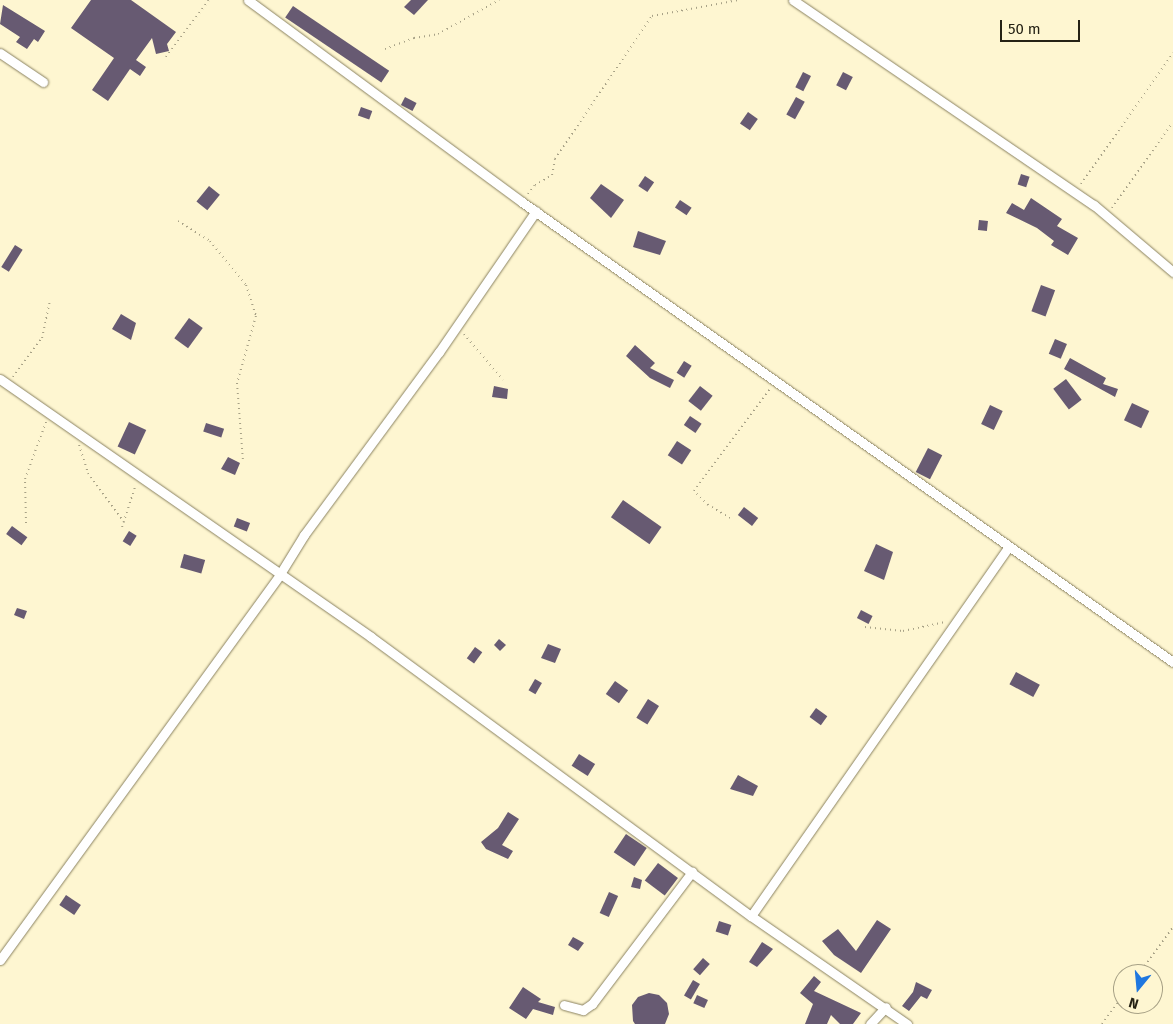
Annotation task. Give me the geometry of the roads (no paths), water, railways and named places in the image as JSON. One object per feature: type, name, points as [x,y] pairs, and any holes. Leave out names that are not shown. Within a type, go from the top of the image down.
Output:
[{"type":"street","points":[[248,0],[522,202],[1008,548],[1173,662]]},
{"type":"street","points":[[795,0],[1107,215],[1173,272]]},
{"type":"street","points":[[0,53],[43,82]]},
{"type":"street","points":[[0,960],[280,574],[304,535],[457,325],[536,211]]},
{"type":"street","points":[[4,382],[280,574],[751,916],[886,1007],[907,1024]]},
{"type":"street","points":[[751,916],[1008,548]]},
{"type":"street","points":[[564,1005],[583,1010],[592,1004],[692,872]]},
{"type":"street","points":[[870,1024],[886,1007]]}]
